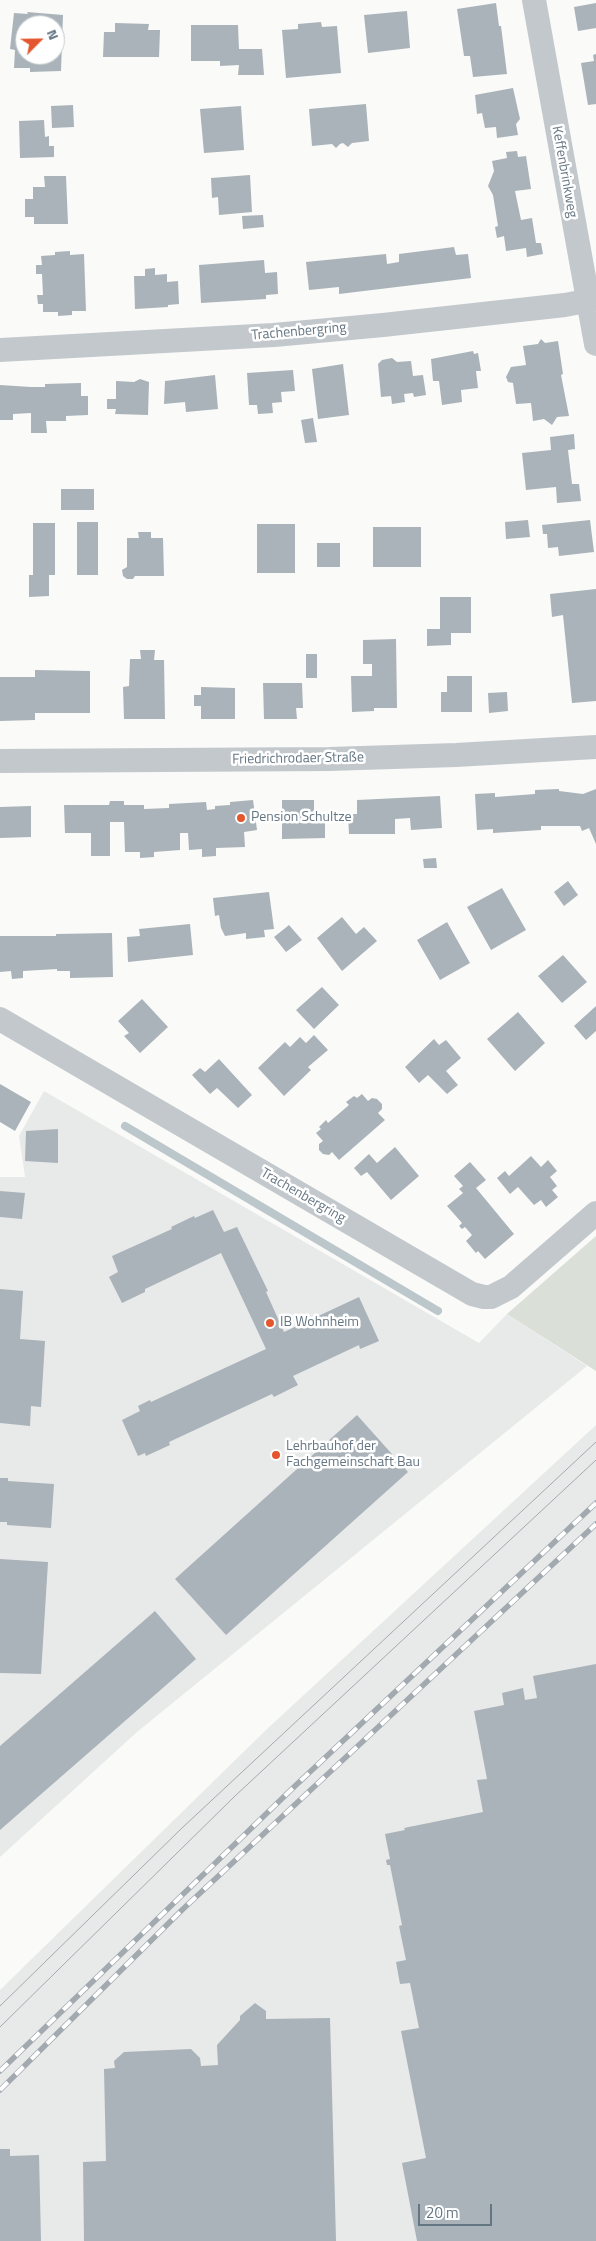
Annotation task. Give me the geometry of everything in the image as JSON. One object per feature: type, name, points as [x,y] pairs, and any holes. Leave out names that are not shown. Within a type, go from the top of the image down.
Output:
[{"type":"street","name":"Keffenbrinkweg","points":[[534,0],[592,300],[596,344]]},
{"type":"street","name":"Trachenbergring","points":[[0,350],[274,335],[383,325],[592,300]]},
{"type":"street","name":"Friedrichrodaer Straße","points":[[0,761],[329,759],[456,756],[596,747]]},
{"type":"street","name":"Trachenbergring","points":[[0,1019],[472,1294],[491,1297],[511,1287],[596,1213]]},
{"type":"shaded area","name":"Lehrbauhof der Fachgemeinschaft Bau","points":[[44,1091],[479,1343],[507,1314],[587,1366],[137,1732],[0,1857],[0,1177],[25,1177],[19,1136]]},
{"type":"shaded area","points":[[596,1236],[596,1371],[507,1314]]},
{"type":"shaded area","points":[[596,1425],[596,2241],[0,2241],[0,1990],[267,1729]]},
{"type":"building","points":[[496,3],[507,74],[473,77],[470,56],[464,56],[457,9]]},
{"type":"building","points":[[596,3],[596,28],[578,31],[574,7]]},
{"type":"building","points":[[407,11],[410,48],[368,53],[364,15]]},
{"type":"building","points":[[27,12],[63,15],[15,15],[15,50],[10,49],[14,13],[28,14]]},
{"type":"building","points":[[321,22],[322,27],[337,26],[341,73],[286,78],[282,30],[298,29],[298,24]]},
{"type":"building","points":[[115,23],[149,24],[148,30],[160,30],[159,57],[103,57],[104,32],[115,32]]},
{"type":"building","points":[[191,25],[238,25],[239,49],[262,49],[264,75],[238,75],[239,65],[220,66],[220,61],[191,61]]},
{"type":"building","points":[[15,50],[15,65],[61,65],[61,71],[30,72],[30,68],[14,68]]},
{"type":"building","points":[[596,54],[596,104],[588,105],[581,63],[594,61],[593,55]]},
{"type":"building","points":[[513,88],[520,119],[516,124],[518,135],[497,138],[496,127],[485,128],[482,113],[477,114],[475,95]]},
{"type":"building","points":[[366,104],[369,141],[352,143],[348,147],[343,143],[336,148],[332,144],[312,146],[309,109]]},
{"type":"building","points":[[73,105],[74,127],[52,128],[51,106]]},
{"type":"building","points":[[241,106],[244,150],[204,153],[200,109]]},
{"type":"building","points":[[44,120],[45,137],[49,136],[49,146],[54,146],[54,157],[20,158],[19,121]]},
{"type":"building","points":[[517,151],[518,157],[526,156],[531,189],[515,191],[521,220],[532,218],[536,243],[541,243],[543,254],[527,257],[526,248],[506,251],[504,236],[497,238],[495,227],[498,226],[493,195],[488,186],[494,171],[492,161],[507,158],[506,152]]},
{"type":"building","points":[[250,175],[252,212],[219,215],[218,197],[212,198],[211,178]]},
{"type":"building","points":[[44,176],[66,176],[68,224],[34,224],[34,217],[25,217],[25,199],[33,199],[33,187],[45,187]]},
{"type":"building","points":[[263,215],[264,227],[243,229],[242,216]]},
{"type":"building","points":[[454,247],[456,255],[468,254],[471,278],[339,294],[339,287],[309,290],[306,262],[386,254],[387,264],[399,262],[399,254]]},
{"type":"building","points":[[70,251],[70,255],[84,254],[86,311],[72,311],[72,315],[58,316],[58,312],[43,312],[43,304],[38,304],[37,295],[43,295],[42,274],[36,274],[36,265],[42,265],[41,256],[55,255],[55,252]]},
{"type":"building","points":[[264,260],[265,273],[277,272],[278,294],[266,295],[266,299],[201,303],[199,265]]},
{"type":"building","points":[[155,268],[155,275],[167,274],[167,282],[178,281],[179,304],[168,305],[168,307],[135,309],[134,276],[145,276],[145,269]]},
{"type":"building","points":[[541,339],[545,343],[558,341],[563,374],[561,375],[569,416],[557,417],[552,425],[544,419],[533,421],[531,403],[516,404],[513,383],[508,382],[506,377],[511,367],[526,365],[523,346],[538,344]]},
{"type":"building","points":[[473,351],[474,354],[478,353],[481,371],[476,371],[478,388],[461,390],[462,402],[442,405],[439,381],[433,381],[431,359]]},
{"type":"building","points":[[392,358],[397,362],[411,361],[413,376],[423,375],[426,395],[414,397],[413,393],[404,394],[405,402],[392,404],[391,396],[381,397],[378,364],[382,360]]},
{"type":"building","points":[[343,364],[349,415],[318,419],[312,369]]},
{"type":"building","points":[[293,370],[295,391],[281,392],[282,402],[272,403],[273,413],[258,414],[257,405],[249,405],[247,373]]},
{"type":"building","points":[[215,375],[218,409],[186,412],[185,402],[164,404],[165,381]]},
{"type":"building","points":[[140,379],[149,382],[148,415],[115,414],[116,409],[107,409],[107,399],[116,399],[116,381],[134,382]]},
{"type":"building","points":[[81,383],[81,396],[88,396],[88,415],[66,416],[66,421],[46,421],[47,433],[31,433],[31,413],[13,414],[13,420],[0,420],[0,385],[45,387],[45,384]]},
{"type":"building","points":[[313,418],[317,442],[305,443],[301,420]]},
{"type":"building","points":[[574,434],[575,449],[568,450],[572,484],[579,484],[581,501],[557,503],[556,487],[526,490],[522,453],[551,450],[550,437]]},
{"type":"building","points":[[61,489],[94,489],[94,510],[61,510]]},
{"type":"building","points":[[528,520],[530,537],[506,539],[505,522]]},
{"type":"building","points":[[590,520],[594,552],[559,556],[558,547],[548,548],[547,534],[543,534],[542,525]]},
{"type":"building","points":[[77,522],[98,522],[98,575],[77,575]]},
{"type":"building","points":[[33,523],[55,523],[55,575],[49,575],[49,596],[29,597],[29,575],[33,575]]},
{"type":"building","points":[[257,524],[295,524],[295,573],[257,573]]},
{"type":"building","points":[[373,527],[421,527],[421,567],[373,567]]},
{"type":"building","points":[[138,532],[151,532],[151,538],[163,538],[164,576],[135,576],[133,579],[127,579],[123,576],[122,570],[127,567],[127,538],[139,538]]},
{"type":"building","points":[[317,543],[340,543],[340,567],[317,567]]},
{"type":"building","points":[[596,589],[596,701],[572,703],[563,615],[552,617],[550,594]]},
{"type":"building","points":[[440,597],[471,597],[471,633],[451,633],[451,645],[427,646],[427,629],[440,629]]},
{"type":"building","points":[[396,639],[397,708],[374,708],[374,711],[352,712],[351,676],[372,676],[372,664],[363,664],[363,640]]},
{"type":"building","points":[[140,650],[155,650],[154,660],[164,660],[165,719],[124,719],[123,687],[129,686],[130,659],[141,659]]},
{"type":"building","points":[[306,654],[317,654],[317,678],[306,678]]},
{"type":"building","points":[[35,670],[90,671],[90,713],[35,713],[35,720],[0,721],[0,677],[35,677]]},
{"type":"building","points":[[447,676],[472,676],[472,712],[441,712],[441,692],[447,692]]},
{"type":"building","points":[[263,683],[302,683],[303,708],[296,708],[297,719],[264,719]]},
{"type":"building","points":[[201,687],[235,688],[235,719],[201,719],[201,706],[194,706],[194,695],[201,695]]},
{"type":"building","points":[[507,692],[508,711],[489,713],[488,693]]},
{"type":"building","points":[[559,789],[559,791],[583,794],[596,789],[596,844],[589,828],[582,831],[580,826],[541,826],[541,830],[493,833],[493,829],[477,830],[475,794],[495,793],[495,797],[535,794],[535,790]]},
{"type":"building","points":[[440,796],[442,828],[411,830],[410,818],[395,819],[395,834],[349,834],[348,814],[357,814],[357,800]]},
{"type":"building","points":[[253,800],[257,830],[244,832],[245,847],[216,848],[216,856],[202,857],[202,849],[189,850],[188,833],[180,833],[180,850],[154,852],[154,857],[140,858],[140,852],[125,852],[124,822],[110,822],[110,856],[91,856],[91,833],[65,833],[64,805],[109,805],[110,801],[124,801],[124,805],[144,805],[144,809],[169,808],[169,804],[206,802],[207,810],[215,809],[215,806],[230,805],[230,802]]},
{"type":"building","points":[[282,800],[314,800],[314,818],[325,818],[325,838],[282,839]]},
{"type":"building","points":[[31,806],[31,837],[0,838],[0,807]]},
{"type":"building","points":[[436,858],[437,868],[424,868],[423,859]]},
{"type":"building","points":[[568,881],[578,895],[564,906],[554,892]]},
{"type":"building","points":[[502,888],[526,930],[491,950],[467,907]]},
{"type":"building","points":[[269,892],[274,929],[264,930],[265,937],[246,939],[246,933],[225,936],[221,928],[219,915],[215,916],[213,898]]},
{"type":"building","points":[[342,917],[356,934],[364,927],[377,941],[342,971],[317,938]]},
{"type":"building","points":[[447,922],[470,963],[440,980],[417,940]]},
{"type":"building","points":[[190,924],[193,955],[128,962],[127,937],[140,936],[139,929]]},
{"type":"building","points":[[289,925],[302,940],[286,952],[274,937]]},
{"type":"building","points":[[112,933],[113,977],[70,978],[70,971],[57,971],[57,969],[23,971],[23,978],[12,979],[11,971],[0,972],[0,936]]},
{"type":"building","points":[[563,955],[587,982],[562,1003],[538,976]]},
{"type":"building","points":[[322,987],[339,1005],[314,1029],[296,1010]]},
{"type":"building","points":[[142,999],[168,1027],[140,1053],[124,1036],[129,1033],[118,1021]]},
{"type":"building","points":[[596,1006],[596,1031],[586,1040],[574,1026]]},
{"type":"building","points":[[518,1012],[545,1043],[515,1071],[487,1039]]},
{"type":"building","points":[[314,1035],[328,1050],[308,1067],[311,1070],[284,1096],[258,1068],[285,1042],[290,1047],[300,1037],[306,1043]]},
{"type":"building","points":[[434,1039],[439,1045],[446,1040],[461,1058],[446,1071],[458,1085],[447,1094],[428,1075],[419,1083],[405,1067]]},
{"type":"building","points":[[219,1059],[252,1095],[238,1108],[217,1088],[210,1094],[192,1075],[200,1068],[205,1072]]},
{"type":"building","points":[[0,1084],[31,1102],[15,1131],[0,1122]]},
{"type":"building","points":[[362,1094],[368,1101],[372,1098],[377,1099],[382,1104],[382,1109],[378,1113],[385,1120],[339,1160],[332,1152],[329,1155],[323,1154],[319,1150],[319,1144],[323,1141],[316,1133],[321,1129],[319,1127],[326,1120],[328,1123],[349,1105],[346,1102],[354,1096],[357,1098]]},
{"type":"building","points":[[58,1129],[58,1163],[25,1161],[26,1131]]},
{"type":"building","points":[[395,1147],[419,1176],[391,1200],[367,1172],[361,1176],[354,1168],[369,1154],[377,1163]]},
{"type":"building","points":[[531,1156],[541,1167],[548,1160],[557,1171],[550,1177],[557,1186],[552,1190],[558,1197],[546,1207],[541,1200],[534,1205],[518,1187],[510,1194],[497,1178],[505,1171],[509,1176]]},
{"type":"building","points":[[470,1162],[486,1180],[476,1188],[514,1234],[485,1259],[478,1251],[476,1253],[466,1241],[472,1235],[465,1227],[462,1229],[459,1226],[462,1223],[447,1206],[463,1193],[459,1189],[463,1186],[454,1176]]},
{"type":"building","points":[[0,1191],[25,1193],[22,1219],[0,1217]]},
{"type":"building","name":"IB Wohnheim","points":[[213,1210],[224,1232],[237,1227],[268,1291],[266,1292],[284,1332],[359,1297],[379,1341],[360,1349],[359,1345],[293,1376],[298,1385],[274,1397],[272,1394],[169,1442],[170,1445],[146,1456],[145,1453],[138,1456],[122,1420],[140,1411],[138,1406],[150,1400],[151,1402],[266,1349],[221,1253],[145,1289],[145,1292],[122,1303],[109,1277],[118,1272],[112,1256],[172,1229],[171,1227],[194,1216],[195,1218]]},
{"type":"building","points":[[0,1289],[23,1291],[20,1339],[45,1341],[41,1407],[31,1406],[30,1426],[0,1423]]},
{"type":"building","points":[[357,1415],[408,1472],[226,1635],[175,1579]]},
{"type":"building","points":[[0,1478],[8,1478],[8,1481],[54,1484],[51,1528],[7,1525],[7,1522],[0,1522]]},
{"type":"building","points":[[0,1559],[48,1562],[41,1674],[0,1673]]},
{"type":"building","points":[[155,1611],[196,1659],[0,1830],[0,1746]]},
{"type":"building","points":[[596,1664],[596,2241],[417,2241],[402,2163],[426,2158],[401,2031],[419,2028],[410,1983],[400,1984],[396,1962],[406,1960],[399,1926],[402,1925],[390,1865],[387,1865],[386,1860],[390,1859],[385,1834],[405,1830],[404,1828],[483,1812],[477,1780],[487,1779],[474,1711],[504,1705],[502,1693],[523,1688],[525,1700],[537,1698],[533,1676]]},
{"type":"building","points":[[255,2003],[266,2011],[266,2019],[330,2018],[336,2241],[84,2241],[83,2162],[106,2161],[104,2069],[115,2068],[114,2061],[124,2052],[191,2049],[200,2058],[201,2066],[218,2065],[217,2045],[240,2020],[240,2016]]},
{"type":"building","points":[[0,2149],[10,2149],[10,2156],[39,2155],[41,2241],[0,2241]]},
{"type":"waterway","points":[[125,1126],[438,1311]]},
{"type":"tram line","points":[[0,2006],[182,1828],[596,1442]]},
{"type":"tram line","points":[[0,2027],[235,1796],[596,1460]]},
{"type":"railway","points":[[0,2071],[295,1786],[596,1503]]},
{"type":"railway","points":[[0,2090],[183,1909],[596,1524]]},
{"type":"place","name":"Pension Schultze","points":[[241,818]]},
{"type":"place","name":"IB Wohnheim","points":[[270,1323]]},
{"type":"place","name":"Lehrbauhof der Fachgemeinschaft Bau","points":[[276,1455]]}]
